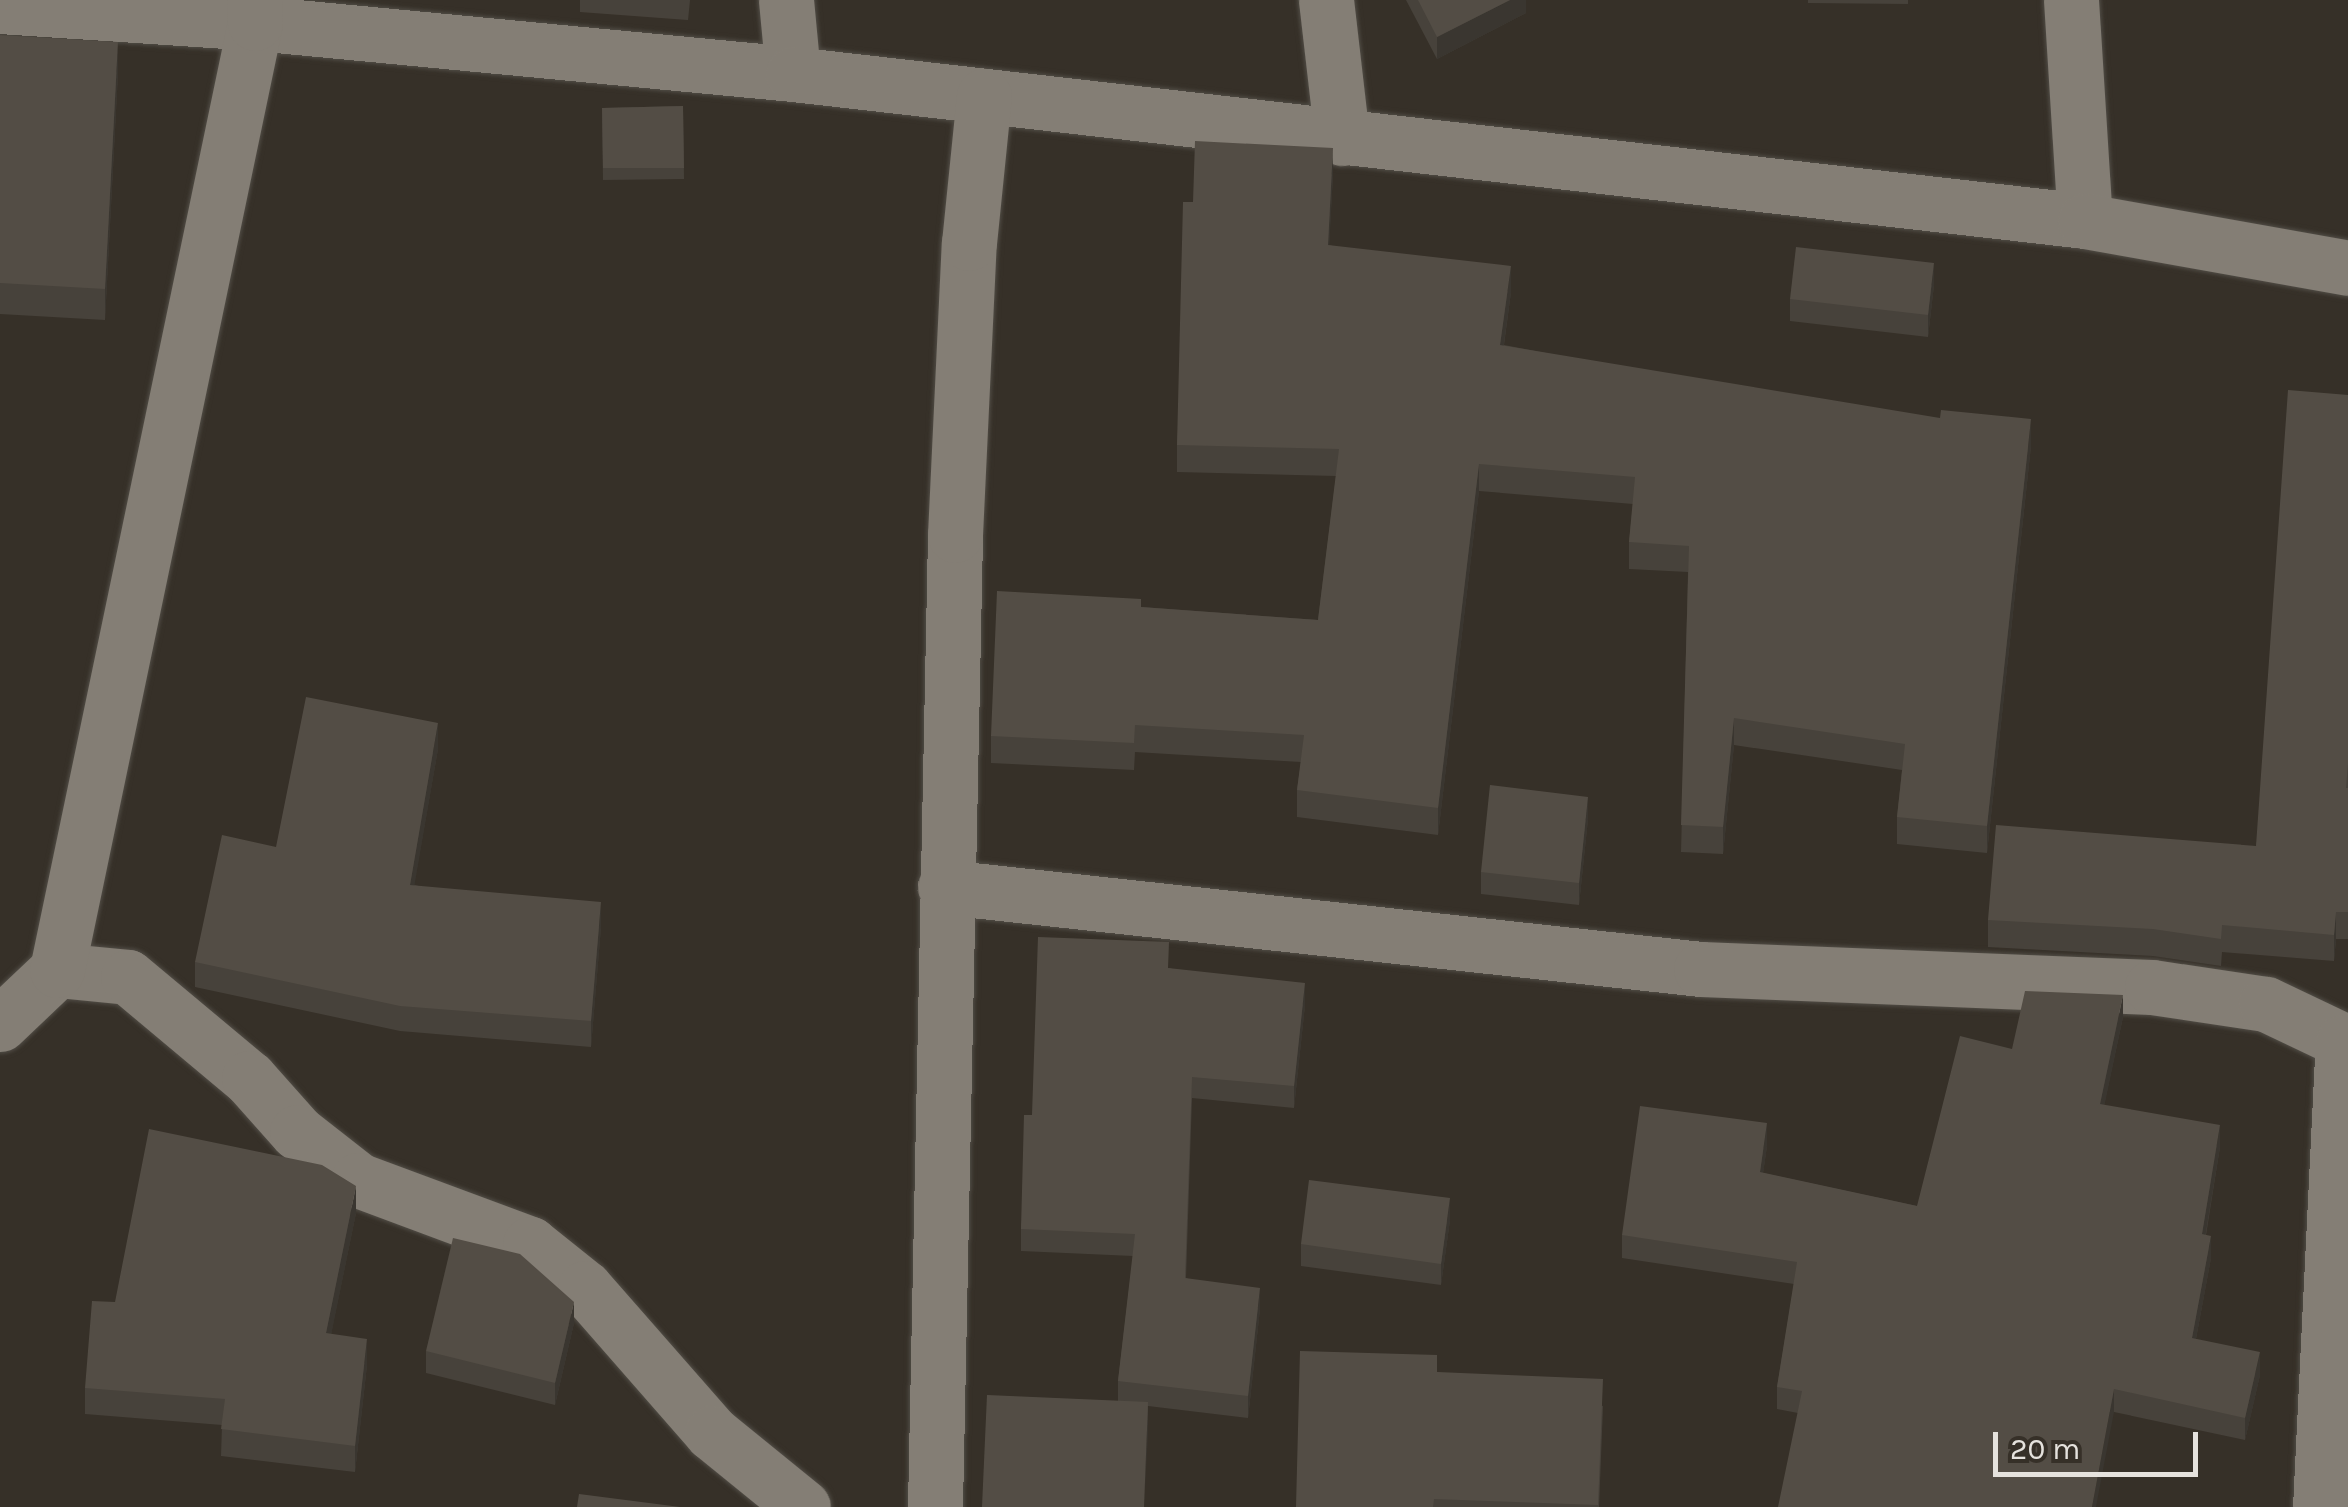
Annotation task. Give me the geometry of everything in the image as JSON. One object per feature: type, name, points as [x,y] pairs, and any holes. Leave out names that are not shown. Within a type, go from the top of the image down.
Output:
[{"type":"street","points":[[786,0],[793,74]]},
{"type":"street","points":[[1326,0],[1342,138]]},
{"type":"street","points":[[2071,0],[2086,221]]},
{"type":"street","points":[[0,6],[254,12],[2086,221],[2348,268]]},
{"type":"street","points":[[0,1024],[57,970],[254,12]]},
{"type":"street","points":[[934,1507],[955,536],[969,243],[984,96]]},
{"type":"street","points":[[945,886],[1702,970],[2152,987],[2266,1004],[2346,1042],[2320,1507]]},
{"type":"street","points":[[57,970],[128,977],[249,1078],[297,1132],[358,1180],[530,1244],[585,1288],[712,1433],[803,1507]]},
{"type":"building","points":[[1418,0],[1510,0],[1437,37]]},
{"type":"building","points":[[0,35],[118,42],[105,289],[0,283]]},
{"type":"building","points":[[683,106],[684,168],[603,168],[602,108]]},
{"type":"building","points":[[1195,141],[1333,148],[1328,245],[1511,266],[1500,345],[1940,418],[1941,410],[2031,419],[1987,826],[1897,817],[1905,744],[1734,718],[1723,827],[1681,825],[1689,546],[1629,542],[1635,477],[1479,464],[1438,808],[1297,790],[1304,735],[1135,725],[1134,743],[991,736],[997,591],[1141,599],[1141,607],[1318,620],[1339,449],[1177,445],[1183,202],[1193,202]]},
{"type":"building","points":[[1796,247],[1934,263],[1928,315],[1790,299]]},
{"type":"building","points":[[2288,390],[2348,395],[2348,912],[2336,912],[2334,935],[2222,925],[2221,939],[2153,929],[1988,920],[1996,825],[2256,846]]},
{"type":"building","points":[[306,697],[438,723],[410,885],[601,902],[591,1021],[400,1006],[195,962],[222,835],[276,847]]},
{"type":"building","points":[[1490,785],[1588,797],[1579,883],[1481,872]]},
{"type":"building","points":[[1038,937],[1169,942],[1168,968],[1305,983],[1294,1086],[1192,1077],[1185,1278],[1260,1288],[1248,1396],[1118,1381],[1135,1234],[1021,1229],[1024,1115],[1032,1115]]},
{"type":"building","points":[[2025,991],[2123,995],[2100,1104],[2220,1125],[2202,1234],[2211,1236],[2192,1338],[2260,1352],[2245,1418],[2114,1389],[2092,1507],[1778,1507],[1802,1391],[1777,1387],[1797,1262],[1622,1235],[1640,1106],[1767,1123],[1760,1172],[1917,1206],[1960,1036],[2012,1049]]},
{"type":"building","points":[[149,1129],[322,1165],[356,1186],[326,1333],[367,1339],[355,1446],[221,1429],[225,1399],[85,1388],[92,1301],[115,1302]]},
{"type":"building","points":[[1309,1180],[1450,1198],[1441,1264],[1301,1244]]},
{"type":"building","points":[[453,1238],[520,1254],[574,1302],[555,1383],[426,1351]]},
{"type":"building","points":[[1300,1351],[1437,1355],[1437,1372],[1603,1379],[1598,1505],[1434,1499],[1433,1507],[1296,1507]]},
{"type":"building","points":[[987,1395],[1148,1402],[1144,1507],[982,1507]]},
{"type":"building","points":[[579,1494],[680,1507],[577,1507]]}]
